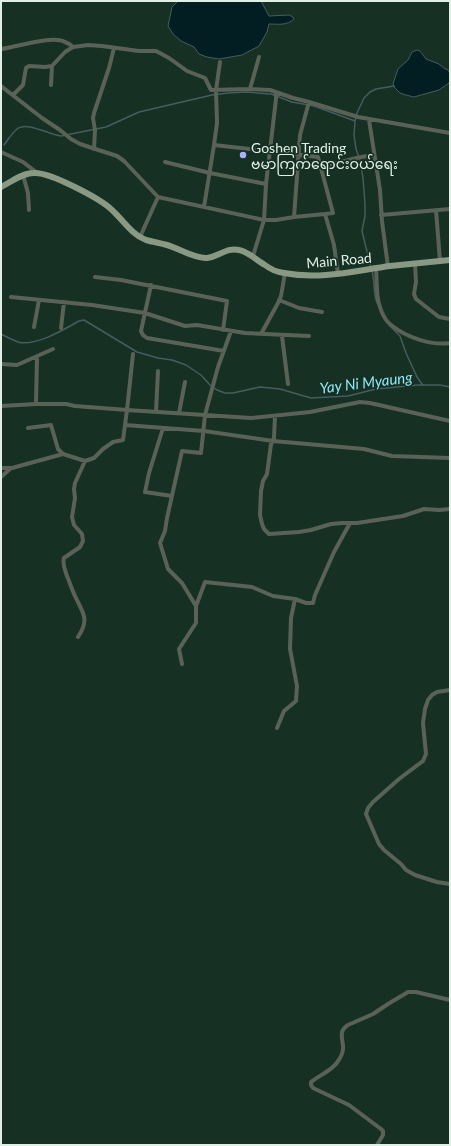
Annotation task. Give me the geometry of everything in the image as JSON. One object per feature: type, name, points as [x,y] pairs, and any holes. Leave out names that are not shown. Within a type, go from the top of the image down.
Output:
[{"type":"main road","points":[[1,188],[23,175],[36,172]]},
{"type":"main road","name":"Main Road","points":[[36,172],[52,177],[103,202],[135,234],[140,237],[151,242],[166,245],[200,257],[212,257],[233,249],[239,250],[253,256],[270,269],[302,276],[326,276],[450,260]]},
{"type":"street","points":[[1,49],[51,39],[66,42],[73,47]]},
{"type":"street","points":[[13,95],[23,85],[27,67],[52,66],[65,52],[73,47],[88,45],[156,51],[187,71],[205,78],[211,90],[216,93],[250,89],[293,98],[309,105],[356,117],[450,133]]},
{"type":"street","points":[[94,149],[95,129],[93,118],[114,48]]},
{"type":"street","points":[[250,89],[259,57]]},
{"type":"street","points":[[204,207],[217,123],[216,93],[220,62]]},
{"type":"street","points":[[51,85],[52,66]]},
{"type":"street","points":[[1,86],[42,118],[80,144],[117,156],[124,161],[158,197],[264,220],[276,220],[333,213],[318,157],[214,145]]},
{"type":"street","points":[[253,256],[264,220],[266,184],[276,95]]},
{"type":"street","points":[[294,217],[301,129],[309,105]]},
{"type":"street","points":[[370,120],[380,190],[381,215],[388,267]]},
{"type":"street","points":[[1,152],[22,162],[36,172]]},
{"type":"street","points":[[322,168],[342,160],[358,156],[374,155]]},
{"type":"street","points":[[165,162],[266,184]]},
{"type":"street","points":[[23,175],[28,193],[29,210]]},
{"type":"street","points":[[140,237],[158,197]]},
{"type":"street","points":[[381,215],[450,208]]},
{"type":"street","points":[[436,210],[440,261]]},
{"type":"street","points":[[325,214],[334,245],[338,274]]},
{"type":"street","points":[[415,264],[416,282],[414,294],[416,299],[439,317],[450,319]]},
{"type":"street","points":[[376,269],[378,299],[385,318],[390,325],[419,340],[439,344],[450,343]]},
{"type":"street","points":[[261,334],[279,300],[285,273]]},
{"type":"street","points":[[95,277],[151,285],[227,301],[223,330]]},
{"type":"street","points":[[151,285],[141,331],[143,335],[147,338],[224,351]]},
{"type":"street","points":[[11,297],[92,305],[145,313],[185,326],[197,325],[223,330],[282,336],[309,336]]},
{"type":"street","points":[[34,326],[39,300]]},
{"type":"street","points":[[279,300],[299,308],[322,312]]},
{"type":"street","points":[[60,328],[64,302]]},
{"type":"street","points":[[196,606],[182,584],[168,570],[160,543],[165,531],[182,451],[201,453],[205,415],[231,331]]},
{"type":"street","points":[[282,336],[288,384]]},
{"type":"street","points":[[1,364],[17,365],[53,349]]},
{"type":"street","points":[[28,428],[51,425],[57,447],[63,454],[85,461],[94,458],[113,442],[123,440],[128,410],[133,354]]},
{"type":"street","points":[[36,404],[37,356]]},
{"type":"street","points":[[156,412],[158,371]]},
{"type":"street","points":[[179,413],[185,382]]},
{"type":"street","points":[[1,406],[66,404],[75,406],[251,418],[310,412],[360,402],[450,421]]},
{"type":"street","points":[[275,416],[273,442],[271,444],[267,474],[263,481],[261,491],[260,515],[262,524],[266,532],[269,534],[299,532],[331,524],[357,523],[403,516],[424,509],[450,509]]},
{"type":"street","points":[[125,425],[204,431],[273,442],[364,449],[392,456],[450,458]]},
{"type":"street","points":[[163,428],[149,473],[145,492],[172,496]]},
{"type":"street","points":[[1,468],[12,468],[63,454]]},
{"type":"street","points":[[78,637],[84,626],[84,615],[75,597],[63,563],[64,558],[77,550],[83,541],[82,534],[74,524],[72,517],[75,498],[75,483],[85,461]]},
{"type":"street","points":[[1,477],[12,468]]},
{"type":"street","points":[[182,664],[179,649],[196,623],[196,606],[205,582],[252,586],[273,596],[306,603],[313,603],[334,552],[350,523]]},
{"type":"street","points":[[277,728],[284,712],[296,701],[297,686],[290,649],[291,618],[295,600]]},
{"type":"street","points":[[450,690],[437,692],[428,700],[423,723],[426,754],[425,758],[420,764],[399,779],[373,802],[368,808],[366,814],[379,844],[406,870],[422,878],[450,884]]},
{"type":"street","points":[[377,1145],[383,1135],[382,1129],[349,1105],[313,1088],[311,1082],[334,1066],[341,1057],[344,1047],[341,1031],[344,1027],[373,1014],[408,992],[416,992],[450,1000]]},
{"type":"water","points":[[178,1],[261,1],[269,16],[289,15],[294,19],[285,24],[269,24],[267,32],[259,46],[242,55],[219,59],[199,54],[194,47],[181,41],[173,34],[168,26],[172,7]]},
{"type":"water","points":[[417,50],[420,51],[426,59],[447,69],[450,73],[450,81],[439,90],[414,97],[400,93],[393,84],[398,69],[408,60],[412,52]]},
{"type":"waterway","points":[[371,268],[362,231],[365,216],[365,204],[363,178],[354,135],[355,121],[364,98],[370,92],[376,89],[394,86]]},
{"type":"waterway","points":[[4,145],[13,133],[20,127],[31,127],[61,136],[106,127],[139,112],[212,95],[228,93],[246,92],[271,94],[292,102],[314,106],[355,121]]},
{"type":"waterway","points":[[372,271],[377,303]]},
{"type":"waterway","name":"Yay Ni Myaung","points":[[1,334],[18,342],[33,342],[41,340],[79,321],[84,320],[137,352],[172,360],[186,365],[201,375],[210,385],[225,393],[233,393],[260,387],[280,389],[311,398],[348,396],[376,389],[418,385],[440,385],[450,387]]},
{"type":"waterway","points":[[389,325],[400,336],[406,353],[417,377],[422,384]]},
{"type":"place","name":"Goshen Trading ဗမာကြက်ရောင်းဝယ်ရေး","points":[[243,155]]}]
